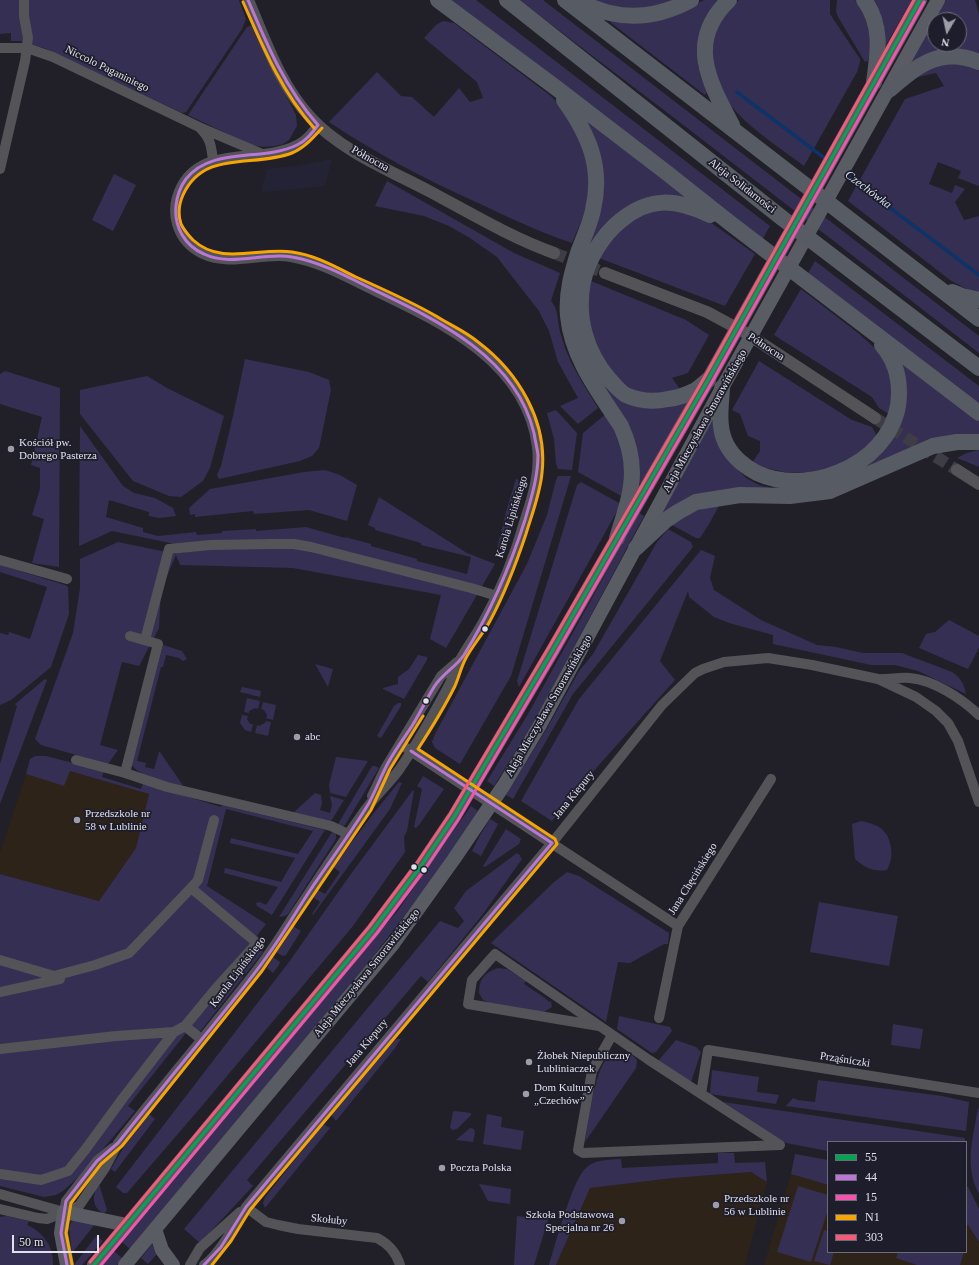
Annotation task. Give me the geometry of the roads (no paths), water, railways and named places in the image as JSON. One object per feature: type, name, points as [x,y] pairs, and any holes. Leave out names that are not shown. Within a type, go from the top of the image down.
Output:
[{"type":"main road","points":[[438,0],[555,87],[667,173],[730,224],[979,413]]},
{"type":"main road","name":"Aleja Solidarności","points":[[507,0],[782,218],[979,368]]},
{"type":"main road","points":[[565,0],[979,319]]},
{"type":"main road","points":[[570,0],[609,13],[626,16],[640,16],[663,12],[691,0]]},
{"type":"main road","points":[[728,0],[717,14],[711,26],[706,39],[705,56],[706,69],[710,83],[734,130]]},
{"type":"main road","points":[[864,0],[870,8],[878,30],[878,50],[874,82]]},
{"type":"main road","name":"Aleja Mieczysława Smorawińskiego","points":[[94,1265],[373,930],[421,866],[454,816],[504,734],[708,380],[920,0]]},
{"type":"main road","name":"Aleja Mieczysława Smorawińskiego","points":[[125,1265],[393,944],[454,859],[521,758],[722,388],[938,0]]},
{"type":"main road","points":[[889,90],[915,68],[936,59],[945,57],[962,57],[979,62]]},
{"type":"main road","points":[[555,87],[581,125],[594,158],[596,185],[595,200],[590,222],[572,273],[568,295],[568,316],[571,336],[578,356],[621,426],[627,438],[630,450],[632,477],[631,494],[617,538]]},
{"type":"main road","points":[[708,380],[694,391],[662,400],[645,400],[625,394],[605,375],[587,341],[581,308],[583,283],[586,270],[594,253],[608,233],[636,210],[658,203],[679,203],[697,209],[730,224]]},
{"type":"main road","points":[[934,284],[962,296],[979,300]]},
{"type":"main road","points":[[722,388],[720,410],[724,438],[733,456],[742,464],[762,475],[788,481],[817,479],[847,469],[861,460],[880,442],[894,422],[899,400],[898,376],[895,365],[882,346],[864,326]]},
{"type":"main road","points":[[636,548],[666,520],[696,502],[740,495],[790,496],[830,491],[934,446],[957,442],[979,442]]},
{"type":"main road","points":[[67,1265],[61,1233],[64,1212],[128,1225]]},
{"type":"main road","points":[[155,1229],[162,1250],[173,1265]]},
{"type":"street","points":[[0,169],[27,48],[28,38],[24,16],[24,0]]},
{"type":"street","name":"Północna","points":[[248,0],[283,78],[297,100],[318,125],[339,142],[362,156],[500,230],[554,253]]},
{"type":"street","name":"Niccolo Paganiniego","points":[[0,48],[27,48],[53,57],[199,127],[262,154]]},
{"type":"street","name":"Karola Lipińskiego","points":[[64,1212],[79,1206],[105,1168],[118,1144],[258,968],[367,807],[396,774],[450,683],[460,660],[483,623],[497,596],[517,546],[534,492],[538,471],[538,452],[534,431],[527,409],[514,386],[491,360],[467,340],[424,315],[339,274],[316,265],[289,257],[269,256],[231,260],[218,259],[201,253],[193,248],[180,232],[176,223],[174,207],[176,198],[184,181],[191,174],[213,160],[281,151],[301,144],[309,137],[318,125]]},
{"type":"street","name":"Niccolo Paganiniego","points":[[199,127],[208,136],[213,160]]},
{"type":"street","name":"Północna","points":[[604,273],[707,312],[746,333],[875,418]]},
{"type":"street","points":[[957,470],[979,484]]},
{"type":"street","points":[[145,640],[169,549],[210,546],[294,544],[430,577],[497,596]]},
{"type":"street","points":[[0,560],[20,563],[68,579]]},
{"type":"street","points":[[125,772],[158,644],[130,636]]},
{"type":"street","name":"Jana Kiepury","points":[[190,1265],[200,1248],[246,1207],[552,843],[662,705],[690,677],[703,669],[724,662],[768,658],[812,665],[878,679],[916,697],[936,711],[948,723],[958,741],[979,802]]},
{"type":"street","name":"Karola Lipińskiego","points":[[367,807],[386,768],[441,676],[460,660]]},
{"type":"street","points":[[878,679],[911,678],[938,685],[970,706],[979,715]]},
{"type":"street","name":"Jana Chęcińskiego","points":[[400,744],[525,824],[678,926],[771,779]]},
{"type":"street","points":[[76,760],[125,772],[167,787],[331,826],[348,834]]},
{"type":"street","points":[[0,960],[57,976],[95,966],[129,953],[198,880],[214,820]]},
{"type":"street","points":[[0,1174],[41,1180],[68,1171],[174,1032],[185,1026],[218,986],[257,943],[191,888]]},
{"type":"street","points":[[659,1018],[678,926]]},
{"type":"street","points":[[599,1026],[468,1004],[472,980],[495,954],[599,1026],[612,1035],[780,1145],[583,1153],[578,1150],[592,1071],[612,1035]]},
{"type":"street","points":[[0,992],[60,980],[57,976]]},
{"type":"street","points":[[185,1026],[201,1039]]},
{"type":"street","points":[[0,1049],[116,1036],[174,1032]]},
{"type":"street","name":"Prząśniczki","points":[[701,1094],[708,1050],[979,1093]]},
{"type":"street","points":[[0,1194],[64,1212]]},
{"type":"street","name":"Jana Kiepury","points":[[204,1265],[233,1229],[246,1207]]},
{"type":"street","name":"Skołuby","points":[[246,1207],[266,1222],[278,1225],[298,1229],[377,1238],[387,1243],[397,1256],[400,1265]]},
{"type":"street","points":[[0,1209],[47,1219],[64,1212]]},
{"type":"waterway","name":"Czechówka","points":[[737,92],[827,160]]},
{"type":"waterway","name":"Czechówka","points":[[844,173],[979,275]]},
{"type":"tunnel","points":[[554,253],[605,273]]},
{"type":"tunnel","points":[[875,418],[957,470]]},
{"type":"place","name":"Kościół pw. Dobrego Pasterza","points":[[11,449]]},
{"type":"place","name":"abc","points":[[297,737]]},
{"type":"place","name":"Przedszkole nr 58 w Lublinie","points":[[77,820]]},
{"type":"place","name":"Żłobek Niepubliczny Lubliniaczek","points":[[529,1062]]},
{"type":"place","name":"Dom Kultury „Czechów”","points":[[526,1094]]},
{"type":"place","name":"Poczta Polska","points":[[442,1168]]},
{"type":"place","name":"Przedszkole nr 56 w Lublinie","points":[[716,1205]]},
{"type":"place","name":"Szkoła Podstawowa Specjalna nr 26","points":[[622,1221]]}]
